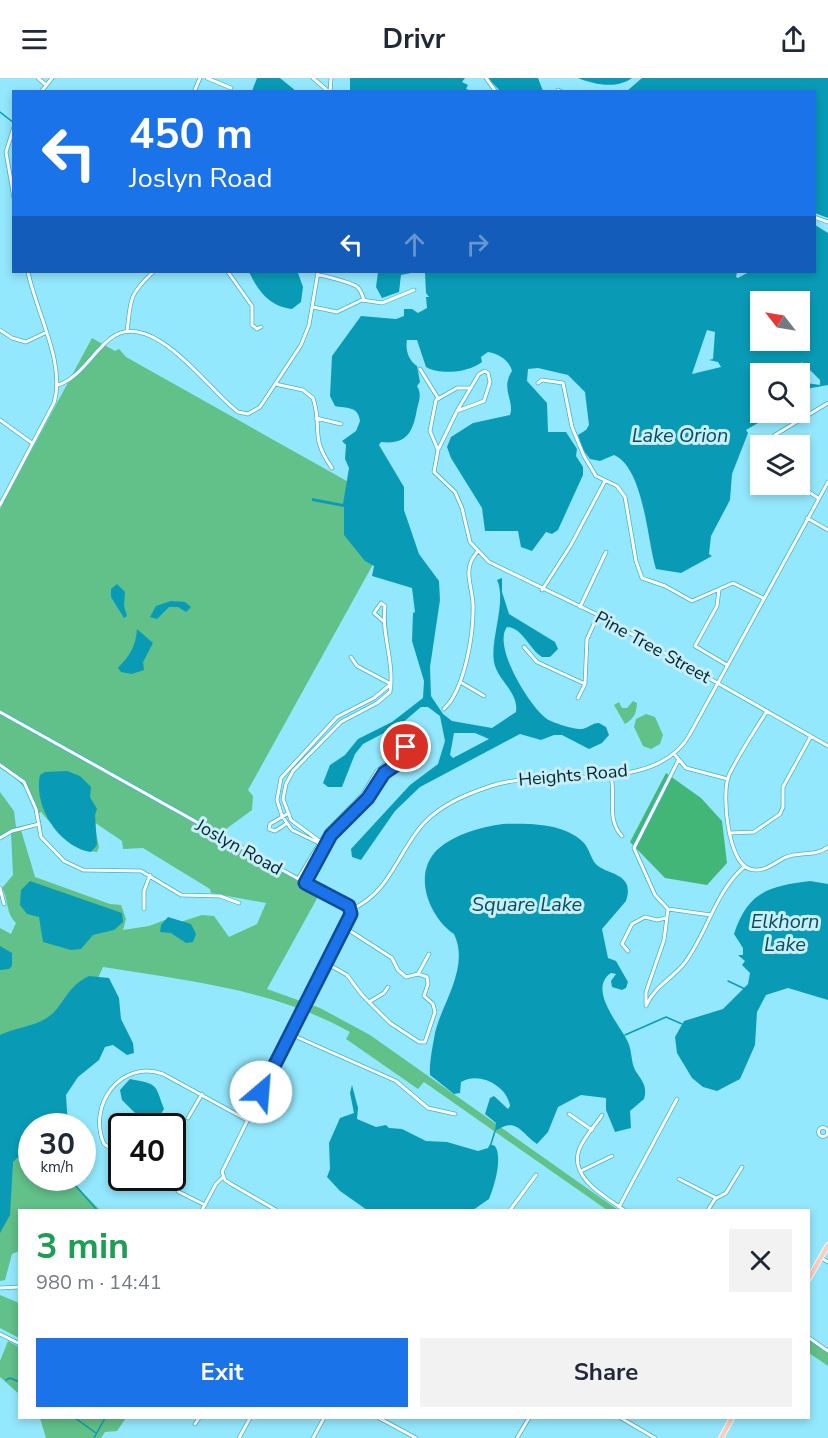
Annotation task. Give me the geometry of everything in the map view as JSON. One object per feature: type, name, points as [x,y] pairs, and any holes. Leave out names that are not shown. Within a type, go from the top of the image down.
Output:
[{"type":"main road","points":[[810,1277],[828,1245]]},
{"type":"main road","points":[[721,1438],[731,1419]]},
{"type":"street","points":[[38,78],[46,85]]},
{"type":"street","points":[[42,90],[52,78]]},
{"type":"street","points":[[207,78],[231,88]]},
{"type":"street","points":[[313,78],[327,90]]},
{"type":"street","points":[[12,131],[6,152],[12,179]]},
{"type":"street","points":[[0,505],[54,403],[58,385],[56,365],[28,273]]},
{"type":"street","points":[[127,332],[129,300],[134,290],[152,273]]},
{"type":"street","points":[[229,273],[252,306],[252,325],[257,329],[261,327]]},
{"type":"street","points":[[58,385],[77,372],[111,338],[127,332],[142,333],[191,364],[231,407],[242,414],[260,407],[301,345],[313,307],[318,273],[342,283],[355,285],[364,300]]},
{"type":"street","points":[[313,307],[337,312],[364,300],[382,303],[414,290]]},
{"type":"street","points":[[0,330],[12,338],[26,342],[45,333]]},
{"type":"street","points":[[420,369],[438,398],[430,431],[438,450]]},
{"type":"street","points":[[444,709],[456,695],[462,683],[473,606],[468,570],[477,552],[467,534],[459,499],[434,472],[438,450],[457,411],[479,374],[485,371],[488,373],[490,382],[484,401],[457,411]]},
{"type":"street","points":[[538,383],[542,380],[562,383],[569,416],[579,444],[593,471],[605,481],[617,486],[627,502],[636,561],[642,578],[665,586],[692,602],[733,583],[763,598]]},
{"type":"street","points":[[275,384],[309,393],[315,406],[319,447],[332,468]]},
{"type":"street","points":[[438,398],[457,388],[471,388]]},
{"type":"street","points":[[775,435],[828,403]]},
{"type":"street","points":[[316,418],[341,424]]},
{"type":"street","points":[[0,420],[32,443]]},
{"type":"street","points":[[542,590],[571,545],[605,481]]},
{"type":"street","points":[[728,779],[691,770],[678,761],[675,755],[684,745],[828,482]]},
{"type":"street","points":[[810,493],[818,498]]},
{"type":"street","points":[[807,518],[828,530]]},
{"type":"street","name":"Pine Tree Street","points":[[477,552],[501,570],[598,615],[828,746]]},
{"type":"street","points":[[580,607],[606,552]]},
{"type":"street","points":[[719,590],[717,606],[696,643],[698,649],[728,665]]},
{"type":"street","points":[[325,845],[291,820],[287,814],[284,791],[293,771],[341,722],[385,698],[390,692],[393,672],[383,621],[385,606],[381,603],[374,613],[383,621]]},
{"type":"street","points":[[578,698],[585,684],[587,639],[598,615]]},
{"type":"street","points":[[524,647],[537,662],[585,684]]},
{"type":"street","points":[[351,657],[357,666],[391,684]]},
{"type":"street","points":[[462,683],[484,696]]},
{"type":"street","points":[[320,842],[300,835],[286,824],[282,816],[277,790],[285,772],[337,717],[374,698],[391,684]]},
{"type":"street","points":[[767,711],[728,779],[726,811],[735,847],[745,867],[753,870],[767,868],[789,857],[823,851],[828,847]]},
{"type":"street","name":"Joslyn Road","points":[[0,712],[352,909]]},
{"type":"street","points":[[730,833],[754,832],[780,814],[783,787],[811,736]]},
{"type":"street","points":[[298,879],[320,842],[367,789],[377,771],[406,747],[409,749],[409,756],[384,773],[368,798],[335,831],[305,883]]},
{"type":"street","points":[[397,755],[400,760]]},
{"type":"street","name":"Heights Road","points":[[352,909],[371,897],[387,881],[424,823],[459,798],[492,785],[525,778],[611,776],[628,773],[675,755]]},
{"type":"street","points":[[678,761],[634,848],[655,895],[668,909],[711,915]]},
{"type":"street","points":[[0,765],[24,782],[39,824],[41,837],[47,846],[76,868],[131,869],[150,875],[181,895],[220,896],[239,903]]},
{"type":"street","points":[[611,776],[614,799],[612,821],[622,836]]},
{"type":"street","points":[[287,814],[270,824],[269,829],[275,831],[291,820]]},
{"type":"street","points":[[0,838],[12,831],[39,824]]},
{"type":"street","points":[[823,851],[828,855]]},
{"type":"street","points":[[668,909],[664,940],[646,992],[646,1006],[658,987],[685,962],[728,883],[745,867]]},
{"type":"street","points":[[144,909],[144,891],[150,875]]},
{"type":"street","points":[[0,888],[4,904]]},
{"type":"street","points":[[202,1209],[216,1184],[223,1177],[224,1168],[247,1120],[352,909]]},
{"type":"street","points":[[628,951],[622,944],[632,924],[645,916],[657,920],[666,918]]},
{"type":"street","points":[[326,963],[347,975],[390,1023],[423,1044],[427,1040],[435,1012],[433,1004],[424,996],[428,984],[427,977],[418,974],[406,977],[401,975],[392,958],[344,927]]},
{"type":"street","points":[[418,974],[429,954]]},
{"type":"street","points":[[369,1002],[384,993],[388,987]]},
{"type":"street","points":[[290,1034],[390,1078],[428,1108],[455,1114]]},
{"type":"street","points":[[108,1147],[104,1144],[99,1120],[103,1103],[117,1081],[128,1074],[151,1071],[202,1094],[247,1120]]},
{"type":"street","points":[[188,1118],[202,1094]]},
{"type":"street","points":[[619,1207],[677,1099]]},
{"type":"street","points":[[569,1114],[592,1130]]},
{"type":"street","points":[[602,1115],[579,1150],[581,1171],[585,1180],[622,1209]]},
{"type":"street","points":[[581,1171],[612,1156]]},
{"type":"street","points":[[709,1209],[716,1198],[726,1193],[742,1167]]},
{"type":"street","points":[[511,1209],[536,1175]]},
{"type":"street","points":[[223,1177],[274,1209]]},
{"type":"street","points":[[679,1179],[716,1198]]},
{"type":"street","points":[[178,1191],[204,1205]]},
{"type":"street","points":[[821,1258],[828,1262]]},
{"type":"street","points":[[0,1288],[18,1287]]},
{"type":"street","points":[[0,1334],[18,1343]]},
{"type":"street","points":[[810,1338],[828,1351]]},
{"type":"street","points":[[195,1424],[198,1419]]},
{"type":"street","points":[[240,1438],[250,1419]]},
{"type":"street","points":[[313,1438],[323,1419]]},
{"type":"street","points":[[381,1419],[416,1438]]},
{"type":"street","points":[[517,1438],[528,1419]]},
{"type":"street","points":[[623,1419],[655,1438]]},
{"type":"green space","points":[[92,338],[115,351],[119,349],[126,357],[402,512],[248,790],[253,796],[252,810],[226,829],[221,838],[320,893],[267,989],[320,1008],[370,1035],[617,1209],[606,1209],[424,1082],[418,1089],[346,1039],[350,1032],[321,1017],[260,996],[230,989],[103,967],[38,1113],[18,1113],[18,1191],[81,1191],[99,1209],[18,1209],[18,1251],[12,1254],[5,1280],[0,1281],[0,928],[11,934],[16,923],[10,915],[2,888],[13,875],[11,833],[0,839],[0,792],[14,811],[16,827],[35,823],[37,820],[29,794],[16,779],[0,768],[0,509]],"holes":[[[41,812],[66,838],[81,848],[97,852],[99,847],[94,822],[122,841],[123,849],[143,848],[210,889],[211,893],[266,903],[257,924],[229,937],[214,916],[202,915],[177,923],[170,918],[149,926],[123,930],[126,919],[121,905],[110,904],[35,877],[21,830],[35,826],[42,829],[39,813]]]},
{"type":"green space","points":[[633,701],[637,703],[635,712],[631,720],[625,724],[614,705],[619,702],[622,708],[627,708]]},
{"type":"green space","points":[[646,714],[655,717],[663,735],[660,744],[651,749],[643,746],[634,727],[636,719]]},
{"type":"green space","points":[[666,773],[701,798],[722,821],[727,863],[707,885],[665,878],[630,842]]},
{"type":"green space","points":[[0,1295],[18,1303],[18,1337],[0,1328]]},
{"type":"green space","points":[[810,1339],[828,1352],[828,1366],[810,1354]]},
{"type":"green space","points":[[8,1341],[18,1346],[18,1393],[0,1377],[0,1361]]},
{"type":"green space","points":[[40,1419],[125,1419],[117,1431],[105,1432],[101,1438],[46,1438]]},
{"type":"water","points":[[257,78],[280,78],[295,90],[252,90]]},
{"type":"water","points":[[350,78],[465,78],[462,82],[468,85],[466,89],[470,90],[350,90]]},
{"type":"water","points":[[488,78],[538,78],[543,90],[499,90]]},
{"type":"water","points":[[578,78],[632,78],[620,84],[606,85]]},
{"type":"water","points":[[642,78],[828,78],[828,218],[816,213],[816,90],[628,90]]},
{"type":"water","name":"Lake Orion","points":[[816,226],[828,233],[828,385],[810,388],[810,384],[820,385],[820,380],[810,370],[810,363],[750,363],[750,423],[758,423],[746,430],[748,433],[732,474],[730,500],[711,536],[709,554],[712,556],[681,573],[656,569],[638,489],[624,462],[614,455],[600,461],[590,459],[583,450],[578,435],[589,425],[585,392],[568,375],[538,368],[528,369],[527,381],[547,403],[548,432],[566,432],[577,449],[576,456],[583,467],[583,475],[558,530],[552,534],[546,532],[532,551],[521,547],[518,531],[485,531],[482,508],[451,458],[447,447],[451,437],[473,423],[510,415],[511,405],[507,384],[512,371],[511,367],[503,358],[488,352],[481,357],[482,362],[469,369],[446,372],[432,370],[426,367],[417,340],[407,340],[408,355],[417,366],[420,382],[417,386],[420,398],[415,417],[411,430],[403,439],[381,442],[379,445],[404,487],[404,510],[419,554],[439,581],[440,600],[430,667],[431,696],[443,714],[452,721],[492,728],[516,712],[514,698],[499,675],[493,653],[500,598],[497,580],[502,578],[502,592],[509,614],[555,642],[558,649],[550,657],[542,657],[522,635],[513,628],[507,627],[504,636],[509,661],[515,676],[531,702],[547,719],[554,722],[579,729],[599,723],[606,727],[609,735],[602,743],[589,749],[562,735],[554,735],[541,740],[520,734],[420,787],[395,811],[361,860],[352,857],[351,849],[410,785],[438,764],[445,741],[440,716],[428,707],[421,707],[401,724],[363,744],[355,754],[342,787],[328,787],[323,783],[330,765],[345,755],[358,739],[392,722],[423,698],[424,681],[412,641],[413,613],[415,612],[412,588],[372,576],[374,566],[365,561],[344,535],[344,507],[312,501],[312,498],[343,504],[349,468],[345,459],[346,445],[342,441],[356,431],[360,421],[357,412],[335,406],[330,396],[332,356],[361,316],[396,319],[404,316],[404,309],[412,309],[418,313],[427,308],[426,297],[429,297],[426,293],[425,273],[737,273],[738,278],[747,273],[816,273]],"holes":[[[707,330],[715,332],[713,359],[709,360],[718,362],[721,367],[692,374]],[[454,733],[475,733],[489,739],[453,758],[450,755]]]},
{"type":"water","points":[[250,273],[298,273],[303,287],[301,302],[292,309],[284,308],[271,301],[256,286]]},
{"type":"water","points":[[378,273],[411,273],[401,275],[399,292],[382,298],[376,287]]},
{"type":"water","points":[[117,584],[125,592],[124,606],[127,616],[124,618],[111,597],[111,589]]},
{"type":"water","points":[[171,601],[185,602],[191,607],[186,612],[178,607],[169,607],[157,619],[150,617],[156,606]]},
{"type":"water","points":[[137,629],[153,643],[143,662],[144,670],[132,674],[121,672],[118,668],[131,651]]},
{"type":"water","points":[[67,771],[80,776],[91,787],[90,797],[97,809],[95,815],[97,845],[91,852],[79,849],[59,834],[45,812],[41,799],[40,775],[45,772]]},
{"type":"water","name":"Square Lake","points":[[503,824],[535,824],[566,831],[583,842],[598,866],[620,877],[627,885],[626,901],[602,929],[608,958],[616,961],[628,982],[626,988],[622,990],[612,987],[611,981],[616,974],[611,973],[602,988],[607,1007],[628,1042],[635,1070],[644,1086],[644,1099],[630,1111],[631,1128],[615,1132],[606,1110],[606,1098],[581,1095],[558,1107],[548,1132],[537,1144],[518,1127],[508,1125],[495,1131],[496,1123],[485,1114],[490,1098],[494,1096],[508,1109],[510,1106],[508,1098],[498,1086],[483,1079],[468,1079],[461,1082],[460,1093],[454,1094],[430,1075],[438,1021],[453,985],[459,959],[454,934],[445,927],[431,907],[425,883],[426,871],[430,859],[438,849],[452,839],[477,829]]},
{"type":"water","points":[[30,881],[122,913],[123,922],[114,930],[93,935],[81,949],[71,950],[43,942],[39,917],[27,914],[20,905],[21,890]]},
{"type":"water","name":"Elkhorn Lake","points":[[810,881],[828,884],[828,1000],[788,988],[766,995],[757,1012],[755,1045],[740,1079],[717,1091],[703,1087],[692,1078],[677,1053],[675,1037],[684,1021],[723,1009],[748,984],[750,973],[742,965],[745,961],[738,955],[743,955],[743,948],[734,934],[746,908],[762,893],[783,885]]},
{"type":"water","points":[[168,917],[191,924],[196,934],[193,942],[186,943],[171,933],[160,932],[161,925]]},
{"type":"water","points":[[0,946],[12,953],[12,966],[9,969],[0,970]]},
{"type":"water","points":[[89,976],[109,978],[119,998],[121,1019],[133,1043],[134,1053],[127,1055],[113,1045],[105,1047],[99,1060],[78,1077],[66,1095],[67,1113],[18,1113],[18,1158],[13,1162],[10,1215],[0,1233],[0,1035],[34,1024],[51,1015],[81,981]]},
{"type":"water","points":[[130,1079],[151,1084],[157,1090],[164,1109],[161,1113],[135,1113],[122,1100],[120,1090]]},
{"type":"water","points":[[352,1085],[358,1108],[357,1119],[376,1127],[386,1125],[389,1128],[402,1129],[426,1141],[447,1142],[478,1151],[488,1148],[490,1144],[495,1146],[498,1165],[489,1199],[474,1209],[366,1209],[340,1191],[327,1177],[330,1169],[329,1143],[340,1118],[354,1113],[350,1093]]},
{"type":"waterway","points":[[0,112],[12,121]]},
{"type":"waterway","points":[[728,981],[745,989]]},
{"type":"waterway","points":[[625,1035],[666,1017],[682,1024]]},
{"type":"waterway","points":[[491,1144],[495,1131]]},
{"type":"waterway","points":[[80,1191],[96,1209]]},
{"type":"waterway","points":[[6,1380],[10,1378],[18,1381]]},
{"type":"waterway","points":[[76,1419],[96,1433]]},
{"type":"waterway","points":[[94,1438],[104,1419]]},
{"type":"route","points":[[261,1092],[351,914],[352,909],[349,906],[305,883],[331,835],[368,798],[388,768],[409,756],[411,752],[406,747]]}]
